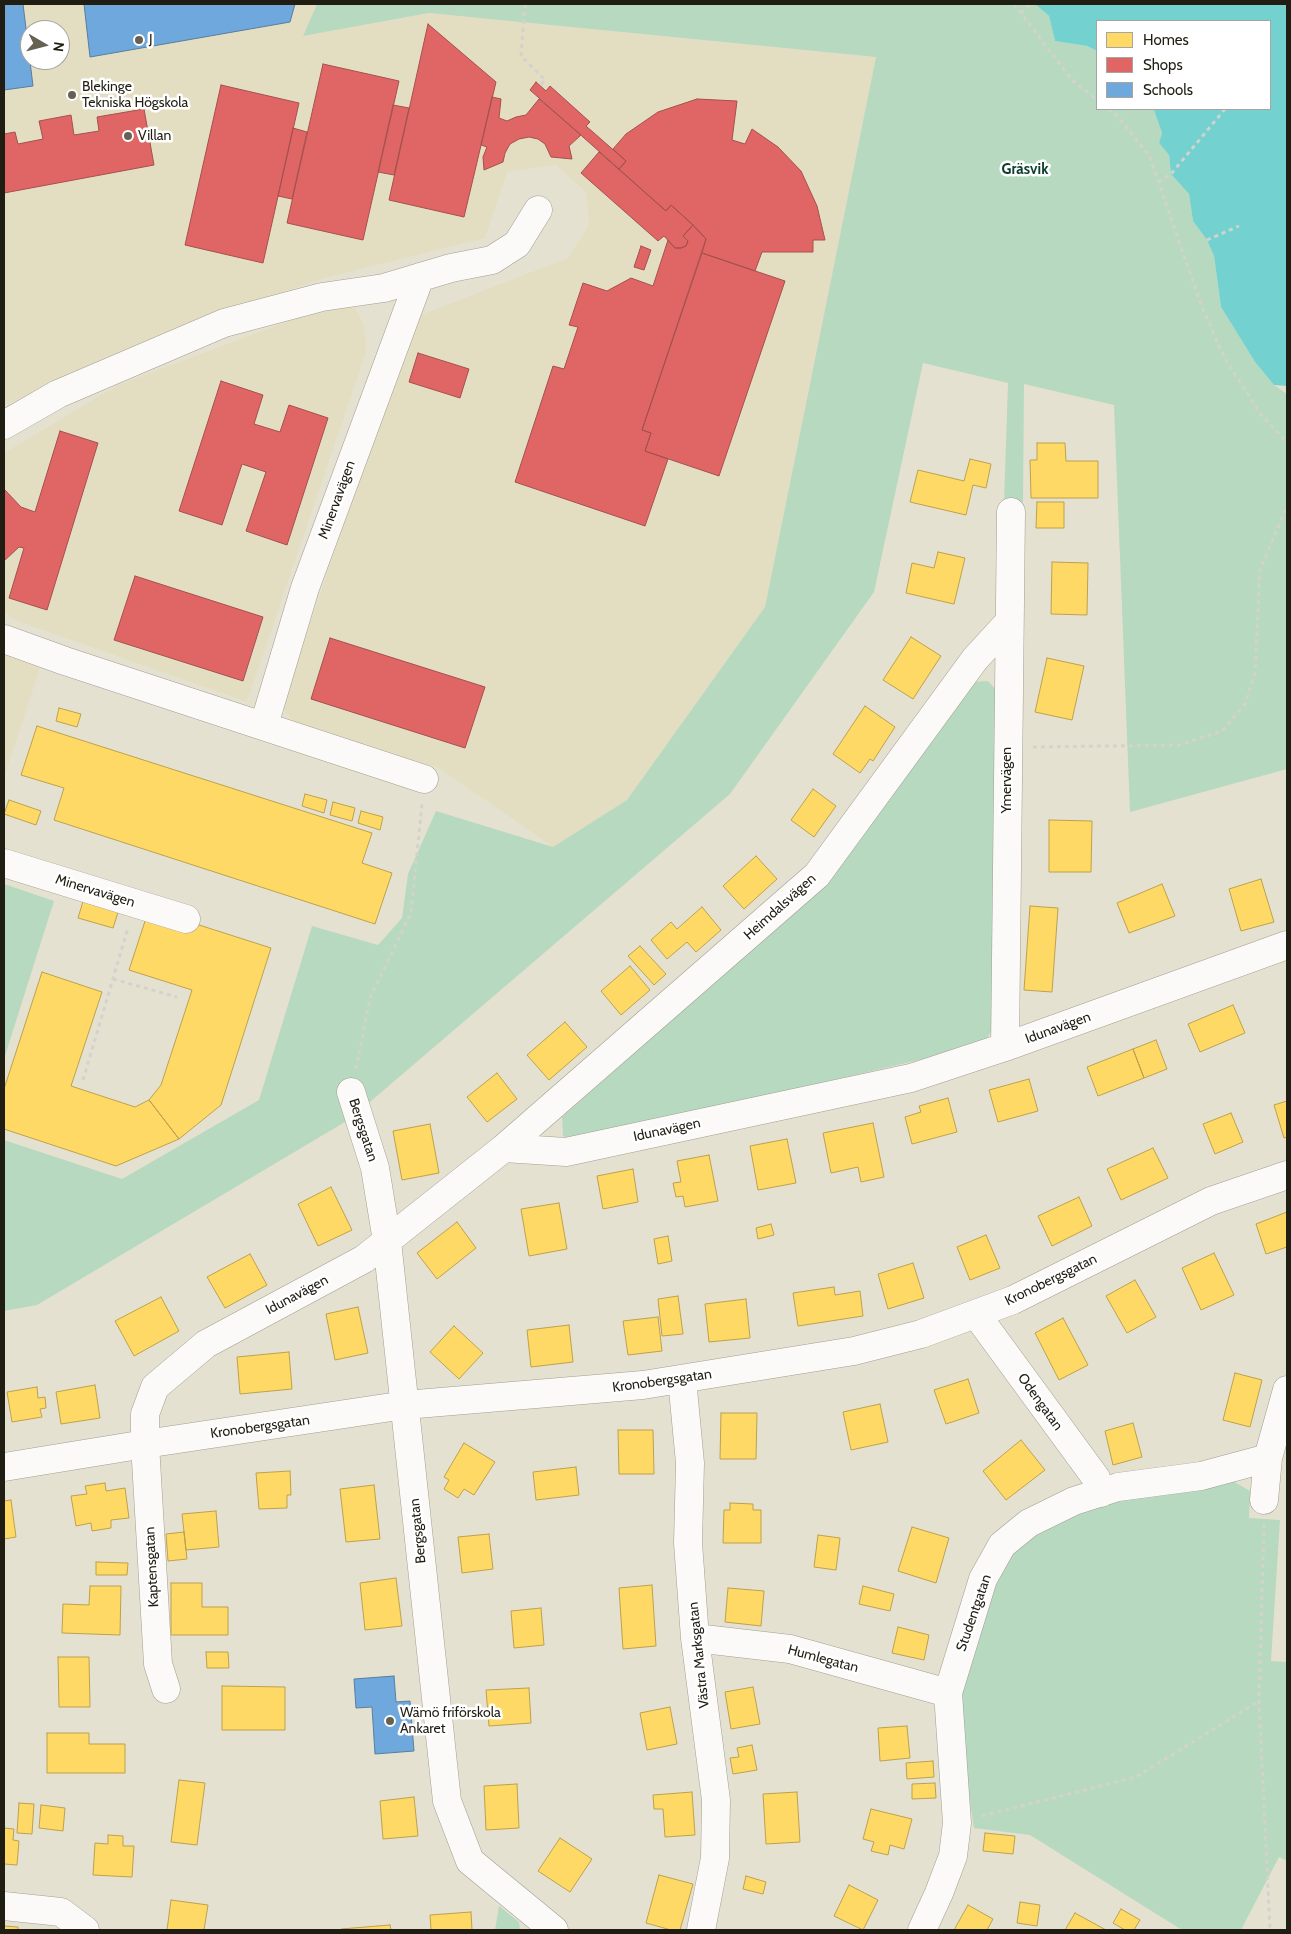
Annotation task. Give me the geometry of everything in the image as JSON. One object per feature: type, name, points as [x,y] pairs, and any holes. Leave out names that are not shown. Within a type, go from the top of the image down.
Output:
[{"type":"street","points":[[4,425],[58,394],[224,323],[322,297],[384,288],[451,268],[492,260],[517,244],[538,210]]},
{"type":"street","name":"Minervavägen","points":[[264,726],[305,588],[420,277]]},
{"type":"street","name":"Ymervägen","points":[[1005,1047],[1011,512]]},
{"type":"street","name":"Heimdalsvägen","points":[[504,1148],[817,875],[976,659],[1009,622]]},
{"type":"street","points":[[4,639],[65,661],[424,779]]},
{"type":"street","name":"Minervavägen","points":[[4,864],[186,919]]},
{"type":"street","name":"Idunavägen","points":[[145,1444],[146,1414],[156,1387],[206,1344],[364,1259],[504,1148],[566,1152],[911,1078],[1005,1047],[1287,945]]},
{"type":"street","name":"Bergsgatan","points":[[351,1092],[375,1168],[387,1241],[447,1802],[470,1861],[554,1930]]},
{"type":"street","name":"Kronobergsgatan","points":[[4,1467],[404,1405],[643,1385],[854,1352],[921,1334],[1013,1300],[1211,1201],[1287,1175]]},
{"type":"street","name":"Odengatan","points":[[976,1314],[1096,1478],[1100,1493]]},
{"type":"street","name":"Västra Marksgatan","points":[[682,1379],[690,1463],[688,1544],[695,1638],[716,1800],[715,1858],[700,1930]]},
{"type":"street","points":[[1264,1500],[1268,1458],[1287,1390]]},
{"type":"street","name":"Kaptensgatan","points":[[145,1444],[158,1664],[166,1689]]},
{"type":"street","name":"Studentgatan","points":[[922,1930],[954,1856],[957,1823],[948,1693],[983,1580],[1002,1545],[1029,1522],[1074,1501],[1118,1487],[1201,1476],[1268,1458]]},
{"type":"street","name":"Humlegatan","points":[[695,1638],[790,1649],[948,1693]]},
{"type":"street","points":[[4,1906],[60,1921],[85,1930]]},
{"type":"path","points":[[525,4],[521,56],[545,80],[540,86]]},
{"type":"path","points":[[1014,4],[1072,80],[1096,99]]},
{"type":"path","points":[[1021,13],[1030,4]]},
{"type":"path","points":[[1109,110],[1118,117],[1149,155],[1202,307],[1224,357],[1261,415],[1287,442]]},
{"type":"path","points":[[1158,182],[1171,174],[1224,110]]},
{"type":"path","points":[[1207,240],[1239,226]]},
{"type":"path","points":[[1008,748],[1179,745],[1222,731],[1244,704],[1255,672],[1260,570],[1287,506]]},
{"type":"path","points":[[351,1092],[370,998],[412,913],[424,779]]},
{"type":"path","points":[[83,1080],[135,904]]},
{"type":"path","points":[[113,978],[177,998]]},
{"type":"path","points":[[1264,1500],[1258,1701],[1270,1930]]},
{"type":"path","points":[[957,1823],[1136,1777],[1258,1701]]},
{"type":"shaded area","points":[[4,4],[317,4],[303,36],[429,13],[876,57],[765,607],[627,800],[553,847],[439,768],[293,721],[282,707],[413,318],[568,258],[589,225],[586,192],[556,165],[507,172],[485,238],[328,277],[226,311],[4,405]]},
{"type":"shaded area","points":[[334,304],[355,308],[365,327],[366,352],[247,702],[12,619],[4,612],[4,453],[118,385]]},
{"type":"shaded area","points":[[4,652],[40,668],[4,778]]},
{"type":"green space","points":[[317,4],[1035,4],[1049,16],[1055,41],[1087,46],[1096,50],[1096,110],[1154,110],[1162,133],[1159,143],[1169,155],[1171,174],[1189,194],[1193,221],[1207,240],[1214,256],[1221,307],[1255,362],[1274,385],[1287,394],[1287,769],[1130,812],[1114,405],[1024,384],[1023,502],[1004,503],[1008,383],[923,363],[874,592],[730,794],[350,1119],[37,1305],[4,1311],[4,1140],[122,1179],[259,1100],[312,926],[378,945],[402,918],[408,874],[436,811],[553,847],[627,800],[765,607],[876,57],[429,13],[303,36]]},
{"type":"green space","points":[[988,681],[999,693],[993,1028],[983,1045],[573,1141],[563,1136],[562,1117],[822,888],[973,682]]},
{"type":"green space","points":[[4,884],[54,901],[4,1059]]},
{"type":"green space","points":[[1231,1480],[1250,1491],[1249,1518],[1280,1520],[1271,1661],[1287,1662],[1287,1861],[1279,1857],[1241,1930],[1182,1930],[1030,1835],[974,1828],[955,1702],[996,1577],[1013,1551],[1044,1522],[1101,1504]]},
{"type":"green space","points":[[499,1906],[519,1922],[520,1930],[495,1930]]},
{"type":"water","points":[[1035,4],[1287,4],[1287,386],[1274,385],[1255,362],[1221,307],[1214,256],[1207,240],[1193,221],[1189,194],[1171,174],[1169,155],[1159,143],[1162,133],[1154,110],[1271,110],[1271,20],[1096,20],[1096,50],[1087,46],[1055,41],[1049,16]]},
{"type":"building: Homes","points":[[1037,443],[1065,443],[1066,461],[1098,461],[1098,498],[1031,498],[1030,460],[1037,460]]},
{"type":"building: Homes","points":[[970,459],[991,464],[986,488],[973,485],[966,515],[910,502],[918,470],[964,481]]},
{"type":"building: Homes","points":[[1037,502],[1064,502],[1064,528],[1036,528]]},
{"type":"building: Homes","points":[[938,552],[965,558],[954,604],[906,593],[912,563],[934,568]]},
{"type":"building: Homes","points":[[1052,562],[1088,563],[1087,615],[1051,614]]},
{"type":"building: Homes","points":[[911,637],[941,656],[913,699],[883,680]]},
{"type":"building: Homes","points":[[1047,658],[1084,666],[1072,720],[1035,712]]},
{"type":"building: Homes","points":[[865,706],[895,727],[873,761],[870,759],[860,773],[833,754]]},
{"type":"building: Homes","points":[[59,708],[81,714],[77,727],[56,721]]},
{"type":"building: Homes","points":[[37,726],[372,833],[362,863],[392,873],[375,924],[54,820],[64,788],[21,775]]},
{"type":"building: Homes","points":[[813,789],[836,806],[814,837],[791,820]]},
{"type":"building: Homes","points":[[305,794],[327,800],[324,813],[302,806]]},
{"type":"building: Homes","points":[[9,800],[41,811],[36,825],[4,814]]},
{"type":"building: Homes","points":[[333,802],[355,808],[352,821],[330,815]]},
{"type":"building: Homes","points":[[361,811],[383,817],[380,830],[358,823]]},
{"type":"building: Homes","points":[[1049,820],[1092,821],[1091,872],[1049,872]]},
{"type":"building: Homes","points":[[756,856],[777,879],[744,909],[723,886]]},
{"type":"building: Homes","points":[[1261,879],[1274,922],[1241,931],[1229,889]]},
{"type":"building: Homes","points":[[1162,884],[1175,916],[1129,933],[1117,903]]},
{"type":"building: Homes","points":[[84,898],[119,909],[113,928],[78,918]]},
{"type":"building: Homes","points":[[1030,906],[1058,908],[1052,992],[1024,990]]},
{"type":"building: Homes","points":[[702,907],[721,930],[696,952],[687,942],[667,959],[651,940],[671,922],[677,929]]},
{"type":"building: Homes","points":[[149,909],[271,948],[221,1105],[179,1139],[149,1100],[161,1085],[192,990],[129,970]]},
{"type":"building: Homes","points":[[640,946],[666,974],[654,985],[628,956]]},
{"type":"building: Homes","points":[[630,966],[650,990],[621,1015],[601,991]]},
{"type":"building: Homes","points":[[42,972],[102,992],[71,1086],[135,1107],[149,1100],[179,1139],[116,1166],[4,1129],[4,1089]]},
{"type":"building: Homes","points":[[1233,1005],[1245,1033],[1200,1052],[1188,1024]]},
{"type":"building: Homes","points":[[565,1022],[587,1047],[549,1080],[527,1055]]},
{"type":"building: Homes","points":[[1156,1040],[1167,1069],[1144,1078],[1133,1049]]},
{"type":"building: Homes","points":[[1133,1049],[1144,1078],[1098,1096],[1087,1067]]},
{"type":"building: Homes","points":[[497,1073],[517,1099],[487,1122],[467,1097]]},
{"type":"building: Homes","points":[[1029,1079],[1038,1111],[998,1122],[989,1090]]},
{"type":"building: Homes","points":[[948,1098],[957,1132],[912,1144],[905,1117],[921,1112],[919,1106]]},
{"type":"building: Homes","points":[[1287,1101],[1287,1137],[1284,1138],[1274,1105]]},
{"type":"building: Homes","points":[[1231,1113],[1243,1142],[1215,1154],[1203,1124]]},
{"type":"building: Homes","points":[[873,1123],[884,1177],[861,1182],[858,1167],[831,1173],[823,1133]]},
{"type":"building: Homes","points":[[430,1124],[439,1173],[402,1180],[393,1131]]},
{"type":"building: Homes","points":[[787,1139],[796,1183],[758,1190],[750,1146]]},
{"type":"building: Homes","points":[[1153,1148],[1168,1178],[1121,1200],[1107,1169]]},
{"type":"building: Homes","points":[[709,1155],[718,1201],[685,1207],[683,1196],[676,1197],[673,1183],[681,1182],[677,1161]]},
{"type":"building: Homes","points":[[633,1169],[638,1202],[603,1209],[597,1176]]},
{"type":"building: Homes","points":[[331,1187],[352,1230],[318,1246],[298,1204]]},
{"type":"building: Homes","points":[[1079,1197],[1092,1226],[1052,1246],[1038,1216]]},
{"type":"building: Homes","points":[[559,1203],[567,1249],[529,1256],[521,1209]]},
{"type":"building: Homes","points":[[1287,1212],[1287,1247],[1266,1254],[1256,1224]]},
{"type":"building: Homes","points":[[457,1222],[476,1248],[437,1279],[417,1253]]},
{"type":"building: Homes","points":[[771,1224],[774,1235],[758,1239],[756,1228]]},
{"type":"building: Homes","points":[[986,1235],[1000,1268],[970,1280],[957,1247]]},
{"type":"building: Homes","points":[[668,1236],[672,1261],[658,1264],[654,1239]]},
{"type":"building: Homes","points":[[1214,1253],[1234,1295],[1201,1310],[1182,1268]]},
{"type":"building: Homes","points":[[250,1254],[267,1285],[225,1308],[207,1277]]},
{"type":"building: Homes","points":[[913,1263],[924,1298],[888,1309],[878,1274]]},
{"type":"building: Homes","points":[[1135,1280],[1156,1317],[1127,1333],[1106,1296]]},
{"type":"building: Homes","points":[[834,1287],[835,1295],[860,1291],[863,1316],[798,1326],[793,1293]]},
{"type":"building: Homes","points":[[678,1296],[683,1334],[662,1336],[658,1299]]},
{"type":"building: Homes","points":[[161,1297],[179,1331],[134,1356],[115,1321]]},
{"type":"building: Homes","points":[[746,1299],[750,1338],[709,1342],[705,1304]]},
{"type":"building: Homes","points":[[358,1307],[368,1353],[335,1360],[326,1314]]},
{"type":"building: Homes","points":[[658,1317],[662,1351],[628,1355],[623,1321]]},
{"type":"building: Homes","points":[[1063,1318],[1088,1365],[1059,1380],[1035,1333]]},
{"type":"building: Homes","points":[[569,1325],[573,1362],[531,1367],[527,1330]]},
{"type":"building: Homes","points":[[454,1326],[483,1353],[459,1379],[430,1352]]},
{"type":"building: Homes","points":[[289,1352],[292,1389],[240,1394],[237,1357]]},
{"type":"building: Homes","points":[[1235,1373],[1262,1380],[1250,1427],[1223,1420]]},
{"type":"building: Homes","points":[[968,1379],[979,1413],[946,1424],[934,1390]]},
{"type":"building: Homes","points":[[95,1385],[100,1418],[61,1424],[56,1392]]},
{"type":"building: Homes","points":[[37,1387],[38,1398],[45,1397],[46,1408],[40,1409],[42,1417],[12,1422],[7,1392]]},
{"type":"building: Homes","points":[[880,1404],[888,1442],[851,1450],[843,1412]]},
{"type":"building: Homes","points":[[721,1413],[757,1413],[756,1459],[720,1459]]},
{"type":"building: Homes","points":[[1133,1423],[1142,1457],[1113,1465],[1105,1431]]},
{"type":"building: Homes","points":[[618,1430],[653,1430],[654,1474],[619,1474]]},
{"type":"building: Homes","points":[[1021,1440],[1045,1470],[1006,1500],[983,1471]]},
{"type":"building: Homes","points":[[464,1443],[495,1462],[474,1495],[464,1489],[458,1498],[444,1489],[449,1480],[444,1477]]},
{"type":"building: Homes","points":[[576,1467],[579,1495],[536,1500],[533,1472]]},
{"type":"building: Homes","points":[[290,1471],[291,1495],[287,1495],[287,1508],[259,1509],[256,1473]]},
{"type":"building: Homes","points":[[105,1483],[106,1491],[125,1488],[129,1518],[111,1520],[111,1528],[92,1531],[91,1523],[76,1526],[71,1496],[87,1494],[85,1486]]},
{"type":"building: Homes","points":[[374,1485],[380,1539],[346,1542],[340,1489]]},
{"type":"building: Homes","points":[[11,1500],[16,1537],[4,1539],[4,1501]]},
{"type":"building: Homes","points":[[730,1503],[753,1504],[753,1510],[761,1510],[761,1543],[723,1543],[724,1510],[730,1510]]},
{"type":"building: Homes","points":[[216,1511],[219,1547],[186,1550],[182,1514]]},
{"type":"building: Homes","points":[[912,1527],[949,1538],[936,1583],[898,1571]]},
{"type":"building: Homes","points":[[184,1532],[187,1559],[168,1561],[166,1534]]},
{"type":"building: Homes","points":[[489,1534],[493,1569],[462,1573],[458,1537]]},
{"type":"building: Homes","points":[[818,1535],[840,1538],[836,1570],[814,1567]]},
{"type":"building: Homes","points":[[96,1562],[128,1563],[127,1575],[96,1575]]},
{"type":"building: Homes","points":[[396,1578],[402,1626],[365,1630],[360,1583]]},
{"type":"building: Homes","points":[[171,1583],[202,1583],[202,1607],[228,1607],[228,1635],[171,1635]]},
{"type":"building: Homes","points":[[652,1585],[656,1646],[623,1649],[619,1588]]},
{"type":"building: Homes","points":[[90,1586],[121,1586],[120,1635],[62,1633],[63,1604],[89,1605]]},
{"type":"building: Homes","points":[[863,1586],[894,1594],[890,1611],[859,1604]]},
{"type":"building: Homes","points":[[728,1588],[764,1591],[761,1626],[725,1622]]},
{"type":"building: Homes","points":[[541,1608],[544,1645],[514,1648],[511,1611]]},
{"type":"building: Homes","points":[[898,1627],[929,1635],[924,1660],[892,1653]]},
{"type":"building: Homes","points":[[206,1652],[228,1652],[229,1668],[207,1668]]},
{"type":"building: Homes","points":[[58,1657],[89,1657],[90,1707],[59,1707]]},
{"type":"building: Homes","points":[[222,1686],[285,1687],[285,1730],[222,1730]]},
{"type":"building: Homes","points":[[753,1687],[760,1724],[731,1729],[725,1692]]},
{"type":"building: Homes","points":[[529,1688],[531,1723],[489,1726],[486,1690]]},
{"type":"building: Homes","points":[[670,1707],[677,1744],[647,1750],[640,1713]]},
{"type":"building: Homes","points":[[907,1726],[910,1758],[880,1761],[878,1728]]},
{"type":"building: Homes","points":[[47,1733],[89,1733],[89,1744],[125,1744],[125,1773],[47,1773]]},
{"type":"building: Homes","points":[[752,1745],[757,1770],[733,1774],[730,1758],[739,1757],[737,1748]]},
{"type":"building: Homes","points":[[933,1761],[934,1777],[907,1779],[906,1763]]},
{"type":"building: Homes","points":[[179,1780],[205,1783],[197,1845],[171,1842]]},
{"type":"building: Homes","points":[[935,1783],[936,1798],[912,1799],[912,1784]]},
{"type":"building: Homes","points":[[517,1784],[519,1828],[486,1830],[484,1786]]},
{"type":"building: Homes","points":[[692,1792],[695,1835],[665,1837],[663,1809],[654,1809],[653,1795]]},
{"type":"building: Homes","points":[[797,1792],[800,1842],[766,1844],[763,1794]]},
{"type":"building: Homes","points":[[414,1797],[418,1836],[383,1839],[380,1801]]},
{"type":"building: Homes","points":[[19,1803],[34,1804],[32,1834],[17,1833]]},
{"type":"building: Homes","points":[[41,1805],[65,1808],[63,1831],[39,1828]]},
{"type":"building: Homes","points":[[871,1809],[912,1819],[904,1849],[890,1845],[888,1855],[871,1851],[874,1842],[863,1839]]},
{"type":"building: Homes","points":[[4,1828],[14,1829],[13,1840],[19,1841],[17,1865],[4,1864]]},
{"type":"building: Homes","points":[[985,1833],[1015,1836],[1013,1854],[983,1851]]},
{"type":"building: Homes","points":[[108,1835],[123,1836],[123,1846],[134,1846],[132,1877],[93,1875],[95,1843],[108,1844]]},
{"type":"building: Homes","points":[[560,1838],[592,1859],[570,1892],[538,1871]]},
{"type":"building: Homes","points":[[659,1875],[693,1884],[680,1930],[671,1930],[646,1923]]},
{"type":"building: Homes","points":[[746,1876],[766,1882],[763,1894],[743,1889]]},
{"type":"building: Homes","points":[[849,1885],[878,1900],[863,1930],[834,1916]]},
{"type":"building: Homes","points":[[171,1900],[208,1905],[204,1930],[167,1930]]},
{"type":"building: Homes","points":[[1020,1902],[1040,1905],[1037,1926],[1017,1923]]},
{"type":"building: Homes","points":[[968,1905],[993,1919],[987,1930],[954,1930]]},
{"type":"building: Homes","points":[[1121,1909],[1140,1920],[1134,1930],[1125,1930],[1113,1923]]},
{"type":"building: Homes","points":[[471,1912],[472,1930],[431,1930],[430,1915]]},
{"type":"building: Homes","points":[[1075,1913],[1106,1930],[1065,1930]]},
{"type":"building: Homes","points":[[390,1925],[391,1930],[341,1930],[341,1929]]},
{"type":"building: Homes","points":[[4,1926],[18,1927],[18,1930],[4,1930]]},
{"type":"building: Shops","points":[[428,24],[496,82],[464,217],[389,200]]},
{"type":"building: Shops","points":[[323,64],[399,81],[363,240],[287,223]]},
{"type":"building: Shops","points":[[536,82],[546,91],[550,86],[590,122],[586,126],[626,161],[619,169],[530,90]]},
{"type":"building: Shops","points":[[221,85],[299,103],[263,263],[185,245]]},
{"type":"building: Shops","points":[[492,97],[501,99],[499,118],[507,121],[526,115],[539,99],[581,135],[569,146],[572,159],[551,157],[545,144],[538,139],[529,137],[519,139],[510,144],[503,162],[484,170],[483,157],[487,147],[481,145]]},
{"type":"building: Shops","points":[[697,99],[737,101],[732,140],[745,144],[752,129],[778,147],[801,171],[817,206],[825,240],[813,240],[813,252],[762,252],[755,271],[702,253],[706,239],[693,225],[671,205],[666,211],[619,169],[626,161],[613,149],[626,134],[658,112]]},
{"type":"building: Shops","points":[[393,105],[409,108],[394,175],[378,172]]},
{"type":"building: Shops","points":[[144,109],[154,165],[4,193],[4,134],[15,132],[18,144],[43,139],[39,121],[71,115],[74,135],[99,131],[97,117]]},
{"type":"building: Shops","points":[[293,128],[307,132],[292,199],[278,196]]},
{"type":"building: Shops","points":[[599,152],[666,211],[671,205],[693,225],[683,236],[688,241],[686,246],[675,248],[664,236],[658,241],[581,173]]},
{"type":"building: Shops","points":[[693,225],[706,239],[642,430],[651,433],[645,451],[668,459],[645,526],[515,482],[553,366],[564,369],[578,327],[569,325],[583,283],[607,291],[631,278],[653,286],[668,240],[675,248],[686,246],[688,241],[683,236]]},
{"type":"building: Shops","points":[[641,246],[651,250],[644,270],[634,267]]},
{"type":"building: Shops","points":[[702,253],[785,281],[719,476],[645,451],[651,433],[642,430]]},
{"type":"building: Shops","points":[[418,353],[469,369],[460,398],[409,382]]},
{"type":"building: Shops","points":[[221,381],[263,395],[254,424],[280,432],[289,405],[328,418],[287,545],[246,531],[266,472],[242,464],[222,525],[179,511]]},
{"type":"building: Shops","points":[[60,431],[98,443],[47,610],[9,598],[24,548],[19,547],[4,561],[4,489],[21,507],[35,512]]},
{"type":"building: Shops","points":[[135,576],[263,617],[243,681],[114,640]]},
{"type":"building: Shops","points":[[330,638],[485,687],[465,748],[311,699]]},
{"type":"building: Schools","points":[[4,4],[23,4],[25,20],[20,20],[20,70],[31,70],[33,86],[4,90]]},
{"type":"building: Schools","name":"J","points":[[84,4],[295,4],[290,22],[90,57]]},
{"type":"building: Schools","points":[[394,1676],[396,1702],[410,1701],[414,1751],[375,1754],[372,1707],[356,1708],[354,1679]]},
{"type":"place","name":"J","points":[[139,40]]},
{"type":"place","name":"Blekinge Tekniska Högskola","points":[[72,95]]},
{"type":"place","name":"Villan","points":[[128,136]]},
{"type":"place","name":"Wämö friförskola Ankaret","points":[[390,1721]]},
{"type":"district","name":"Gräsvik","points":[[1025,170]]}]
